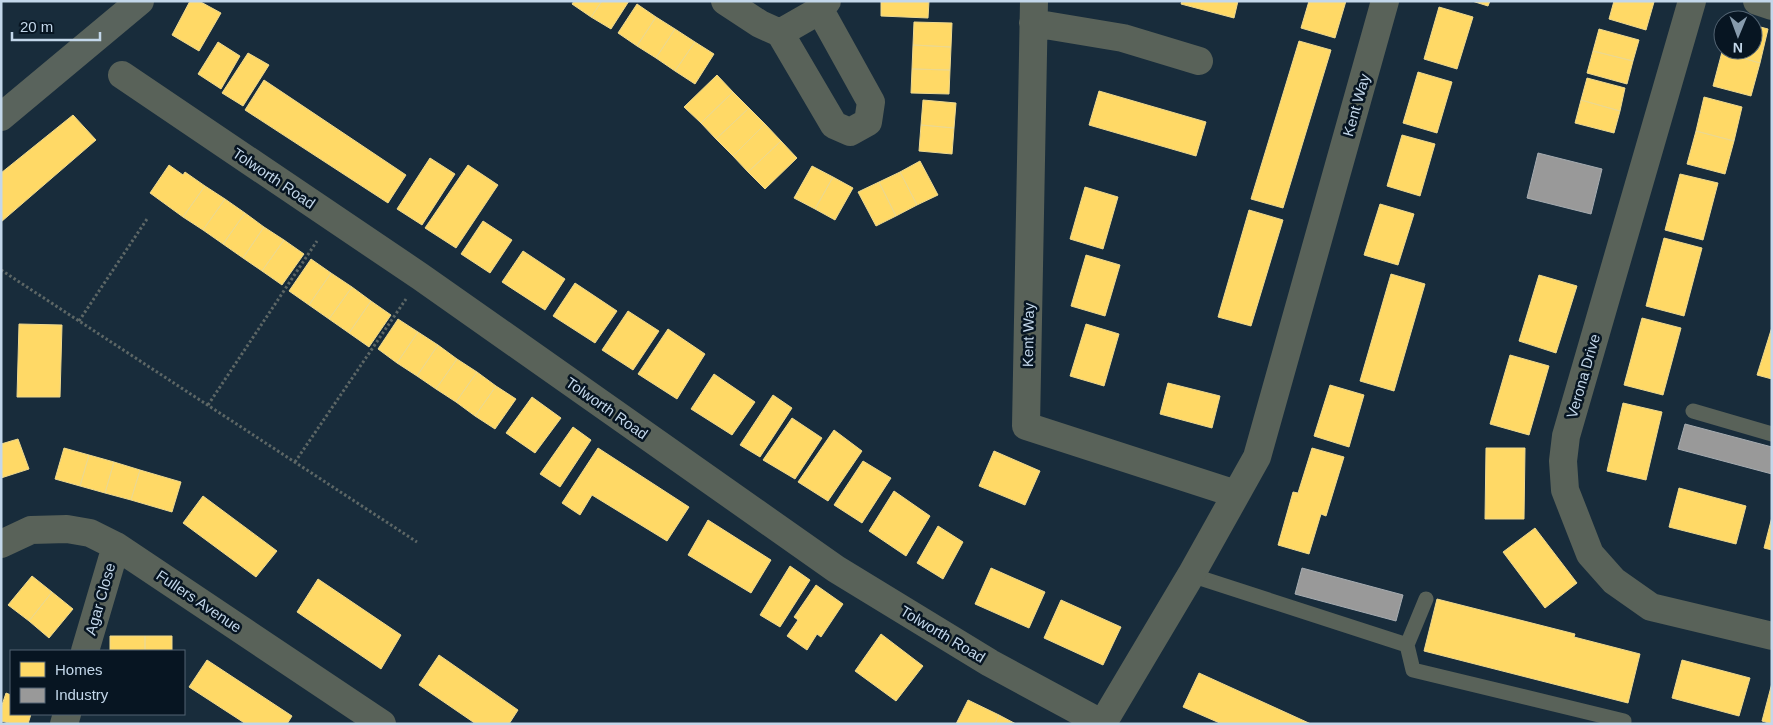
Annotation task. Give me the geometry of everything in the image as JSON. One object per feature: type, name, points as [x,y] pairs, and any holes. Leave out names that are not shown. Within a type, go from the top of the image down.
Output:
[{"type":"street","points":[[1,117],[140,1]]},
{"type":"street","points":[[724,1],[760,24],[780,33],[834,125],[850,132],[868,122],[871,102],[824,6],[780,33]]},
{"type":"street","name":"Kent Way","points":[[1103,724],[1191,575],[1257,457],[1385,1]]},
{"type":"street","name":"Verona Drive","points":[[1692,1],[1566,436],[1563,461],[1565,490],[1590,554],[1614,581],[1651,607],[1772,636]]},
{"type":"street","points":[[1757,1],[1772,6]]},
{"type":"street","name":"Kent Way","points":[[1199,61],[1034,12],[1026,426],[1236,494]]},
{"type":"street","name":"Tolworth Road","points":[[122,75],[421,277],[836,569],[990,663],[1103,724]]},
{"type":"street","name":"Fullers Avenue","points":[[1,544],[31,530],[68,529],[90,533],[116,546],[382,724]]},
{"type":"street","name":"Agar Close","points":[[85,650],[116,546]]},
{"type":"lane","points":[[1693,411],[1772,434]]},
{"type":"lane","points":[[1191,575],[1407,645]]},
{"type":"lane","points":[[1426,599],[1407,645],[1413,670],[1624,721]]},
{"type":"path","points":[[208,405],[332,218]]},
{"type":"path","points":[[79,321],[147,219]]},
{"type":"path","points":[[1,270],[417,542]]},
{"type":"path","points":[[295,462],[421,277]]},
{"type":"building: Homes","points":[[190,1],[199,1],[221,13],[199,51],[172,35]]},
{"type":"building: Homes","points":[[574,1],[602,1],[591,17],[572,4]]},
{"type":"building: Homes","points":[[602,1],[629,1],[611,29],[591,17]]},
{"type":"building: Homes","points":[[881,1],[929,1],[928,18],[881,16]]},
{"type":"building: Homes","points":[[1182,1],[1238,1],[1234,18],[1181,4]]},
{"type":"building: Homes","points":[[1309,1],[1346,1],[1335,38],[1301,28]]},
{"type":"building: Homes","points":[[1472,1],[1490,1],[1488,6]]},
{"type":"building: Homes","points":[[1614,1],[1654,2],[1646,30],[1609,19]]},
{"type":"building: Homes","points":[[637,4],[656,17],[637,46],[618,33]]},
{"type":"building: Homes","points":[[1439,7],[1473,17],[1457,69],[1424,59]]},
{"type":"building: Homes","points":[[656,17],[675,29],[656,58],[637,46]]},
{"type":"building: Homes","points":[[914,22],[952,23],[951,47],[913,45]]},
{"type":"building: Homes","points":[[1763,28],[1768,29],[1763,50]]},
{"type":"building: Homes","points":[[675,29],[695,42],[675,71],[656,58]]},
{"type":"building: Homes","points":[[1599,29],[1639,40],[1633,61],[1593,51]]},
{"type":"building: Homes","points":[[1299,41],[1331,50],[1283,208],[1251,199]]},
{"type":"building: Homes","points":[[218,42],[240,56],[221,89],[198,74]]},
{"type":"building: Homes","points":[[695,42],[714,54],[695,84],[675,71]]},
{"type":"building: Homes","points":[[913,45],[951,47],[950,70],[912,69]]},
{"type":"building: Homes","points":[[1593,51],[1633,61],[1627,84],[1587,73]]},
{"type":"building: Homes","points":[[248,53],[269,65],[243,106],[222,93]]},
{"type":"building: Homes","points":[[1720,60],[1750,60],[1760,63],[1751,96],[1713,86]]},
{"type":"building: Homes","points":[[1750,60],[1761,60],[1760,63]]},
{"type":"building: Homes","points":[[912,69],[950,70],[949,94],[911,93]]},
{"type":"building: Homes","points":[[1418,72],[1452,82],[1437,133],[1403,123]]},
{"type":"building: Homes","points":[[717,75],[733,92],[701,123],[684,107]]},
{"type":"building: Homes","points":[[1587,78],[1625,88],[1620,111],[1581,100]]},
{"type":"building: Homes","points":[[264,80],[406,175],[388,203],[245,110]]},
{"type":"building: Homes","points":[[1099,91],[1206,122],[1196,156],[1089,125]]},
{"type":"building: Homes","points":[[733,92],[749,108],[716,139],[701,123]]},
{"type":"building: Homes","points":[[1704,97],[1742,107],[1734,141],[1696,131]]},
{"type":"building: Homes","points":[[923,100],[956,103],[954,128],[921,125]]},
{"type":"building: Homes","points":[[1581,100],[1620,111],[1614,133],[1575,123]]},
{"type":"building: Homes","points":[[749,108],[765,124],[733,156],[716,139]]},
{"type":"building: Homes","points":[[73,115],[96,140],[1,222],[1,173]]},
{"type":"building: Homes","points":[[765,124],[781,141],[748,172],[733,156]]},
{"type":"building: Homes","points":[[921,125],[954,128],[952,154],[919,151]]},
{"type":"building: Homes","points":[[1696,131],[1734,141],[1725,174],[1687,164]]},
{"type":"building: Homes","points":[[1402,135],[1435,144],[1420,196],[1387,186]]},
{"type":"building: Homes","points":[[781,141],[797,158],[765,189],[748,172]]},
{"type":"building: Homes","points":[[430,158],[455,174],[422,225],[397,209]]},
{"type":"building: Homes","points":[[920,161],[938,195],[917,205],[900,172]]},
{"type":"building: Homes","points":[[169,165],[183,175],[185,172],[205,186],[183,217],[150,193]]},
{"type":"building: Homes","points":[[468,165],[498,185],[456,248],[425,228]]},
{"type":"building: Homes","points":[[812,166],[833,177],[815,209],[794,198]]},
{"type":"building: Homes","points":[[900,172],[917,205],[896,216],[879,182]]},
{"type":"building: Homes","points":[[1680,174],[1718,183],[1703,240],[1665,230]]},
{"type":"building: Homes","points":[[833,177],[853,188],[835,220],[815,209]]},
{"type":"building: Homes","points":[[879,182],[896,216],[876,226],[858,192]]},
{"type":"building: Homes","points":[[205,186],[225,199],[203,230],[183,217]]},
{"type":"building: Homes","points":[[1085,187],[1118,197],[1103,249],[1070,239]]},
{"type":"building: Homes","points":[[225,199],[245,213],[223,244],[203,230]]},
{"type":"building: Homes","points":[[1380,204],[1414,214],[1398,265],[1364,255]]},
{"type":"building: Homes","points":[[1249,210],[1283,220],[1251,326],[1218,317]]},
{"type":"building: Homes","points":[[245,213],[264,227],[243,258],[223,244]]},
{"type":"building: Homes","points":[[483,221],[512,240],[490,273],[461,254]]},
{"type":"building: Homes","points":[[264,227],[284,240],[262,271],[243,258]]},
{"type":"building: Homes","points":[[1664,238],[1702,248],[1684,316],[1646,306]]},
{"type":"building: Homes","points":[[284,240],[304,254],[282,285],[262,271]]},
{"type":"building: Homes","points":[[523,251],[565,279],[545,310],[502,282]]},
{"type":"building: Homes","points":[[1086,255],[1120,265],[1105,316],[1071,306]]},
{"type":"building: Homes","points":[[311,259],[331,273],[309,305],[289,291]]},
{"type":"building: Homes","points":[[331,273],[352,287],[329,319],[309,305]]},
{"type":"building: Homes","points":[[1391,274],[1425,284],[1394,391],[1360,381]]},
{"type":"building: Homes","points":[[1539,275],[1577,286],[1556,353],[1519,341]]},
{"type":"building: Homes","points":[[575,283],[617,311],[595,343],[553,316]]},
{"type":"building: Homes","points":[[352,287],[371,301],[349,333],[329,319]]},
{"type":"building: Homes","points":[[371,301],[391,315],[369,347],[349,333]]},
{"type":"building: Homes","points":[[628,311],[659,331],[633,370],[602,350]]},
{"type":"building: Homes","points":[[1642,318],[1681,328],[1663,395],[1624,385]]},
{"type":"building: Homes","points":[[398,319],[418,332],[397,363],[378,349]]},
{"type":"building: Homes","points":[[19,324],[62,325],[60,397],[17,397]]},
{"type":"building: Homes","points":[[1086,324],[1119,334],[1104,386],[1070,376]]},
{"type":"building: Homes","points":[[1772,327],[1772,379],[1757,375]]},
{"type":"building: Homes","points":[[668,329],[705,354],[677,399],[638,374]]},
{"type":"building: Homes","points":[[418,332],[438,345],[417,376],[397,363]]},
{"type":"building: Homes","points":[[438,345],[457,359],[436,389],[417,376]]},
{"type":"building: Homes","points":[[1510,355],[1549,366],[1529,435],[1490,424]]},
{"type":"building: Homes","points":[[457,359],[477,372],[456,402],[436,389]]},
{"type":"building: Homes","points":[[477,372],[496,386],[475,416],[456,402]]},
{"type":"building: Homes","points":[[714,374],[755,402],[732,435],[691,409]]},
{"type":"building: Homes","points":[[1168,383],[1220,396],[1212,428],[1160,414]]},
{"type":"building: Homes","points":[[1330,385],[1364,395],[1349,447],[1314,436]]},
{"type":"building: Homes","points":[[496,386],[516,399],[495,429],[475,416]]},
{"type":"building: Homes","points":[[773,395],[792,408],[760,457],[740,445]]},
{"type":"building: Homes","points":[[532,397],[561,418],[535,453],[506,433]]},
{"type":"building: Homes","points":[[1623,403],[1662,412],[1646,480],[1607,471]]},
{"type":"building: Homes","points":[[792,418],[822,438],[795,479],[763,460]]},
{"type":"building: Homes","points":[[573,427],[591,440],[560,487],[540,474]]},
{"type":"building: Homes","points":[[834,430],[862,451],[828,501],[798,482]]},
{"type":"building: Homes","points":[[18,439],[29,469],[1,478],[1,444]]},
{"type":"building: Homes","points":[[64,448],[89,455],[80,486],[55,479]]},
{"type":"building: Homes","points":[[598,448],[689,507],[667,541],[592,495],[580,515],[562,503]]},
{"type":"building: Homes","points":[[1312,448],[1344,457],[1326,516],[1321,514],[1309,554],[1278,545],[1293,492],[1298,493]]},
{"type":"building: Homes","points":[[1486,448],[1525,448],[1524,519],[1485,519]]},
{"type":"building: Homes","points":[[994,451],[1040,471],[1025,505],[979,486]]},
{"type":"building: Homes","points":[[89,455],[114,462],[105,493],[80,486]]},
{"type":"building: Homes","points":[[863,461],[891,478],[862,523],[834,505]]},
{"type":"building: Homes","points":[[114,462],[140,470],[131,500],[105,493]]},
{"type":"building: Homes","points":[[140,470],[181,482],[172,512],[131,500]]},
{"type":"building: Homes","points":[[1679,488],[1746,506],[1736,544],[1669,527]]},
{"type":"building: Homes","points":[[894,491],[930,516],[906,556],[869,531]]},
{"type":"building: Homes","points":[[203,496],[277,551],[256,577],[183,523]]},
{"type":"building: Homes","points":[[1772,517],[1772,550],[1764,548]]},
{"type":"building: Homes","points":[[708,520],[771,560],[751,593],[688,555]]},
{"type":"building: Homes","points":[[938,526],[963,542],[943,579],[917,563]]},
{"type":"building: Homes","points":[[1535,528],[1577,583],[1545,608],[1503,552]]},
{"type":"building: Homes","points":[[790,566],[810,580],[780,627],[760,615]]},
{"type":"building: Homes","points":[[991,568],[1045,592],[1029,628],[975,604]]},
{"type":"building: Homes","points":[[32,576],[52,592],[29,621],[8,605]]},
{"type":"building: Homes","points":[[318,579],[401,635],[381,669],[297,612]]},
{"type":"building: Homes","points":[[816,585],[843,604],[821,637],[817,634],[807,650],[787,636],[798,620],[794,617]]},
{"type":"building: Homes","points":[[52,592],[73,609],[49,638],[29,621]]},
{"type":"building: Homes","points":[[1437,599],[1575,634],[1574,637],[1640,654],[1628,703],[1424,651]]},
{"type":"building: Homes","points":[[1061,600],[1121,627],[1103,665],[1044,638]]},
{"type":"building: Homes","points":[[881,634],[923,666],[896,701],[855,671]]},
{"type":"building: Homes","points":[[110,636],[145,636],[145,650],[110,650]]},
{"type":"building: Homes","points":[[145,636],[172,636],[172,650],[145,650]]},
{"type":"building: Homes","points":[[439,655],[518,710],[509,724],[476,724],[419,685]]},
{"type":"building: Homes","points":[[207,660],[292,716],[287,724],[246,724],[189,687]]},
{"type":"building: Homes","points":[[1682,660],[1750,678],[1739,716],[1672,698]]},
{"type":"building: Homes","points":[[1199,673],[1311,724],[1222,724],[1183,707]]},
{"type":"building: Homes","points":[[1772,683],[1772,724],[1762,721]]},
{"type":"building: Homes","points":[[6,693],[10,695],[10,715],[31,715],[28,724],[13,724],[1,721],[1,708]]},
{"type":"building: Homes","points":[[968,700],[999,715],[995,724],[956,724]]},
{"type":"building: Homes","points":[[999,715],[1016,724],[995,724]]},
{"type":"building: Industry","points":[[1538,153],[1602,169],[1591,214],[1527,198]]},
{"type":"building: Industry","points":[[1685,424],[1772,447],[1772,474],[1678,449]]},
{"type":"building: Industry","points":[[1302,568],[1403,595],[1396,621],[1295,594]]}]
